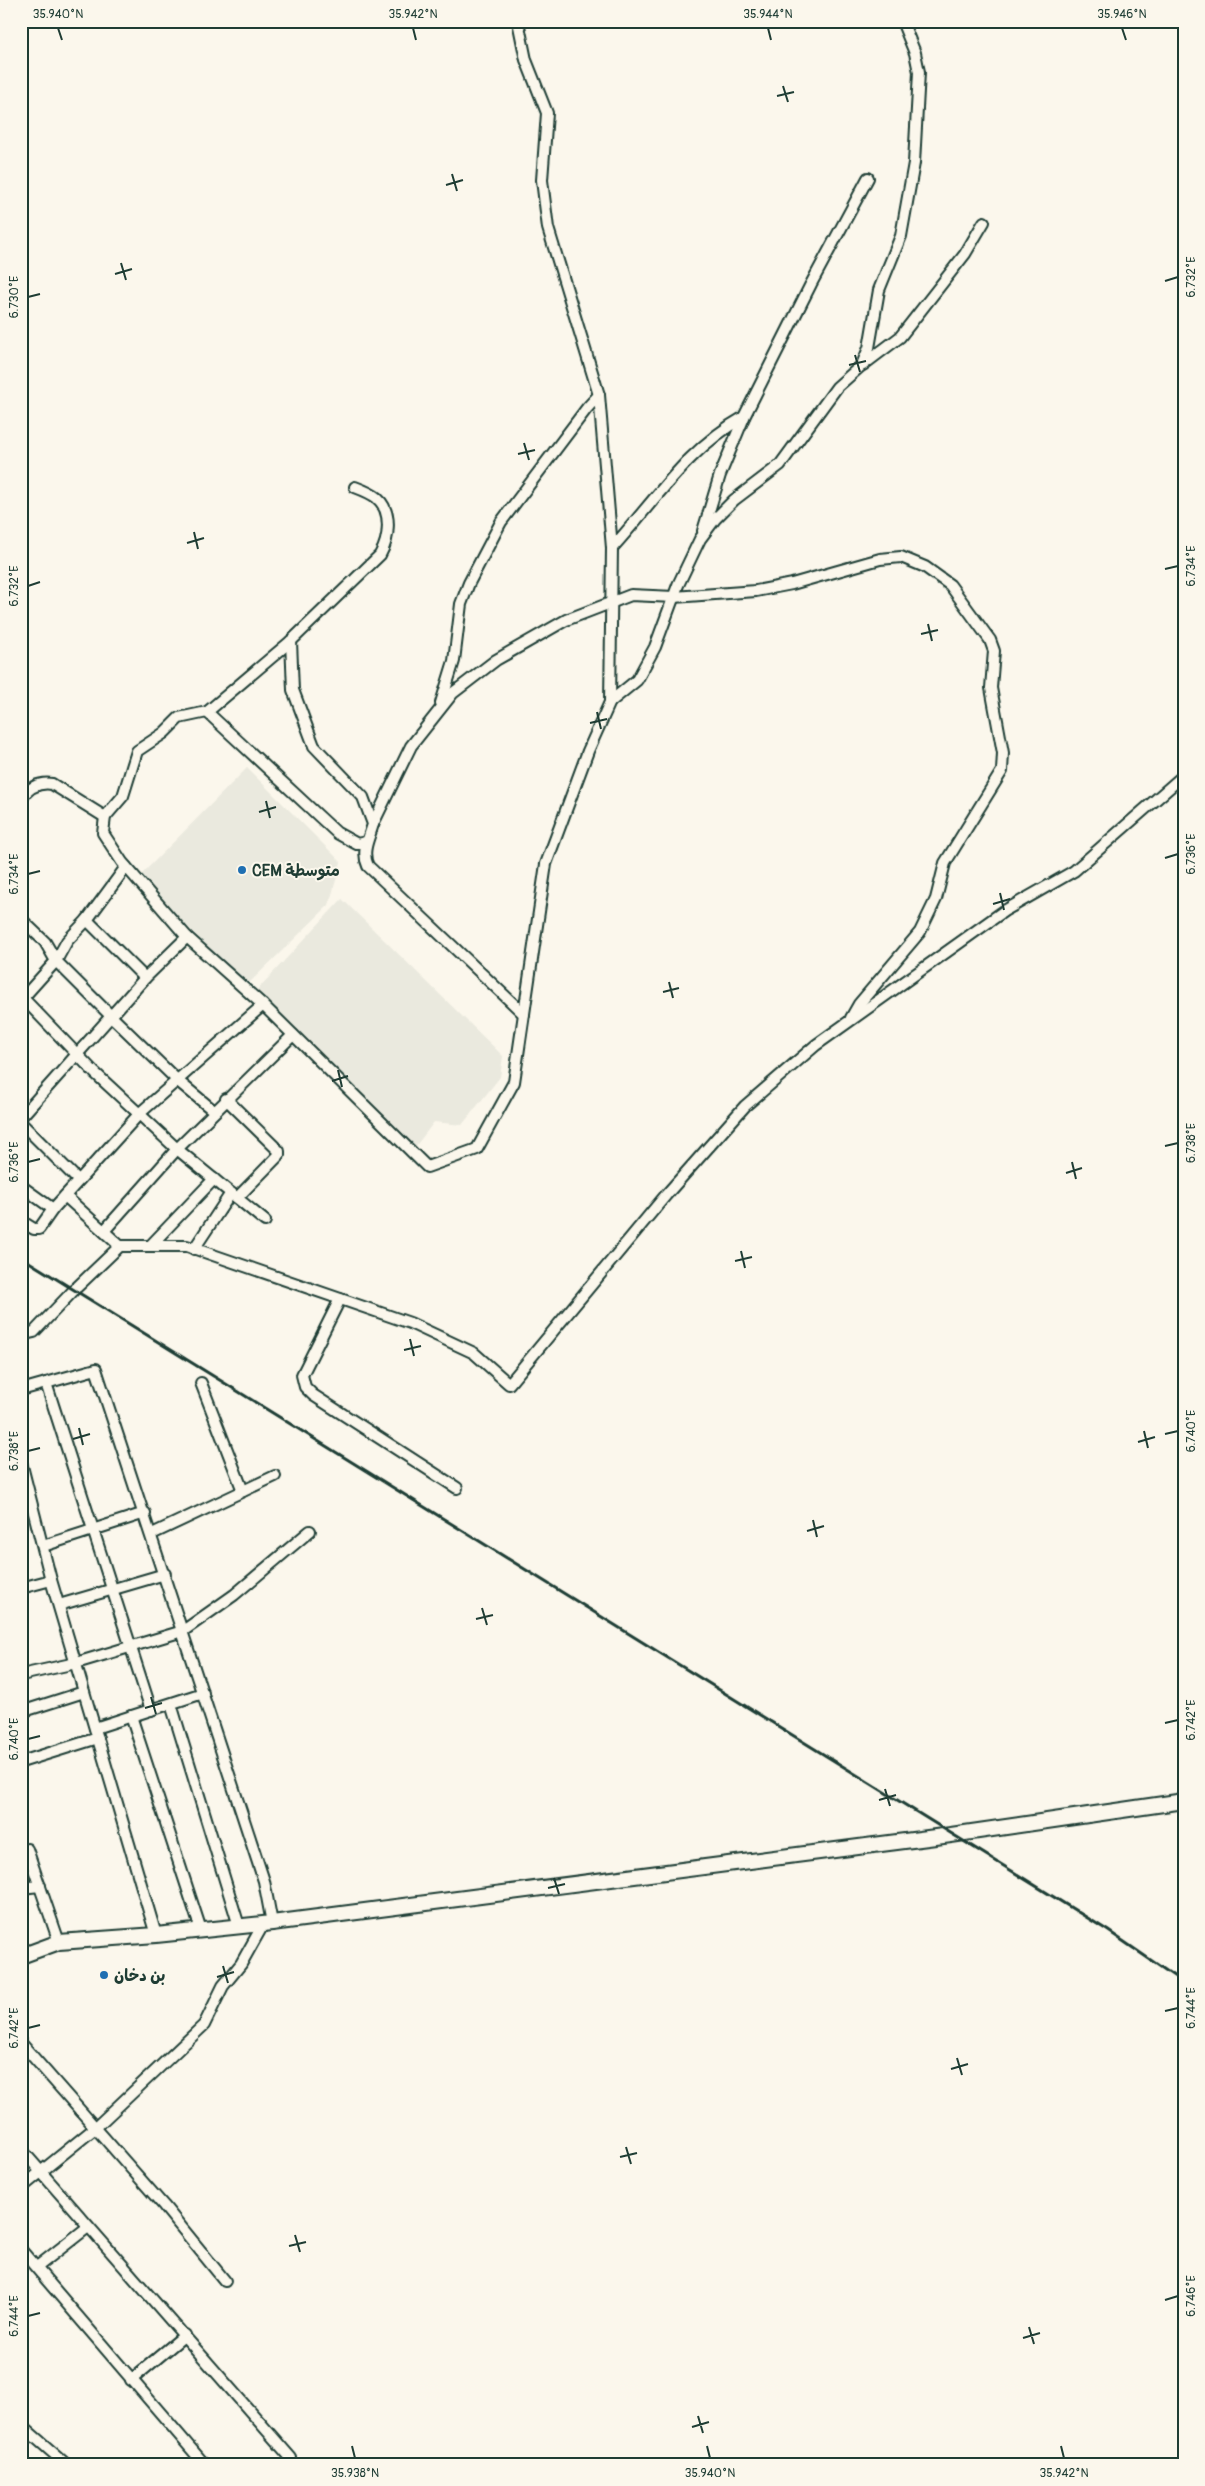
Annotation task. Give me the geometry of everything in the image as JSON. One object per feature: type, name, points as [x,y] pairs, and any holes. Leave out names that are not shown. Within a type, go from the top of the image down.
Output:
[{"type":"street","points":[[356,487],[376,498],[384,508],[388,530],[386,545],[371,565],[291,640],[207,712],[180,718],[164,733],[137,751],[123,796],[105,817],[103,833],[126,867],[187,937],[263,1005],[427,1167],[477,1149],[514,1082],[546,864],[588,751],[610,702],[612,548],[599,395],[548,228],[542,180],[546,113],[526,60],[518,21]]},
{"type":"street","points":[[862,366],[869,348],[879,290],[900,236],[914,163],[919,72],[915,53],[902,21]]},
{"type":"street","points":[[610,702],[637,680],[655,647],[674,597],[700,539],[720,475],[744,417],[811,284],[868,178]]},
{"type":"street","points":[[700,539],[734,500],[780,465],[837,387],[900,337],[960,261],[984,222]]},
{"type":"street","points":[[439,708],[454,660],[461,604],[469,584],[501,522],[587,408],[599,395]]},
{"type":"street","points":[[612,548],[639,518],[672,476],[702,446],[725,428],[744,417]]},
{"type":"street","points":[[524,1014],[374,873],[364,857],[366,842],[373,824],[412,746],[439,708],[453,693],[496,660],[566,620],[612,601],[631,595],[674,597],[756,591],[792,584],[880,559],[901,557],[925,566],[950,585],[992,646],[994,651],[990,688],[1003,753],[1002,771],[945,863],[936,899],[920,932],[859,1004],[850,1021]]},
{"type":"street","points":[[291,640],[293,690],[314,746],[363,797],[373,824]]},
{"type":"street","points":[[207,712],[337,833],[357,844],[366,842]]},
{"type":"street","points":[[65,1196],[120,1246],[187,1246],[410,1322],[474,1353],[509,1384],[666,1195],[745,1106],[816,1045],[1004,910],[1074,871],[1184,775]]},
{"type":"street","points":[[21,799],[36,785],[44,782],[52,784],[105,817]]},
{"type":"street","points":[[126,867],[87,920],[67,941],[56,961],[22,998],[78,1055],[177,1149],[265,1221]]},
{"type":"street","points":[[21,919],[45,942],[56,961],[112,1017],[178,1081],[214,1111]]},
{"type":"street","points":[[87,920],[145,978]]},
{"type":"street","points":[[21,1117],[145,978],[187,937]]},
{"type":"street","points":[[21,1221],[34,1229],[38,1229],[78,1180],[140,1113],[263,1005]]},
{"type":"street","points":[[104,1231],[177,1149],[293,1035]]},
{"type":"street","points":[[194,1249],[234,1196],[279,1155],[279,1151],[226,1099]]},
{"type":"street","points":[[21,1123],[78,1180]]},
{"type":"street","points":[[150,1246],[214,1179]]},
{"type":"street","points":[[21,1186],[53,1209]]},
{"type":"street","points":[[21,1336],[34,1332],[120,1246]]},
{"type":"street","points":[[340,1299],[302,1375],[305,1387],[313,1395],[457,1488]]},
{"type":"street","points":[[21,1390],[96,1369],[152,1534],[264,1881],[268,1923],[242,1964],[223,1986],[204,2025],[94,2128],[21,2188]]},
{"type":"street","points":[[46,1383],[151,1710]]},
{"type":"street","points":[[201,1383],[243,1491]]},
{"type":"street","points":[[21,1462],[51,1580],[156,1935]]},
{"type":"street","points":[[152,1534],[275,1476]]},
{"type":"street","points":[[43,1546],[145,1513]]},
{"type":"street","points":[[21,1675],[76,1663],[183,1631],[234,1595],[310,1531]]},
{"type":"street","points":[[59,1605],[165,1574]]},
{"type":"street","points":[[21,1588],[51,1580]]},
{"type":"street","points":[[21,1712],[84,1692]]},
{"type":"street","points":[[21,1762],[96,1733],[131,1716],[203,1693]]},
{"type":"street","points":[[171,1704],[239,1926]]},
{"type":"street","points":[[131,1716],[202,1930]]},
{"type":"street","points":[[21,1956],[59,1942],[156,1935],[268,1923],[961,1834],[1184,1801]]},
{"type":"street","points":[[27,1849],[59,1942]]},
{"type":"street","points":[[21,1888],[40,1886]]},
{"type":"street","points":[[21,2043],[164,2206],[225,2281]]},
{"type":"street","points":[[21,2148],[290,2458]]},
{"type":"street","points":[[37,2267],[88,2227]]},
{"type":"street","points":[[21,2250],[205,2465]]},
{"type":"street","points":[[131,2380],[185,2335]]},
{"type":"street","points":[[21,2425],[67,2465]]},
{"type":"shaded area","name":"CEM متوسطة","points":[[247,768],[341,862],[329,905],[247,985],[138,878]]},
{"type":"shaded area","points":[[342,899],[503,1056],[500,1077],[462,1125],[434,1122],[412,1151],[256,991]]},
{"type":"railway","points":[[21,1257],[1107,1930],[1184,1983]]},
{"type":"place","name":"CEM متوسطة","points":[[242,870]]},
{"type":"place","name":"بن دخان","points":[[104,1975]]}]
